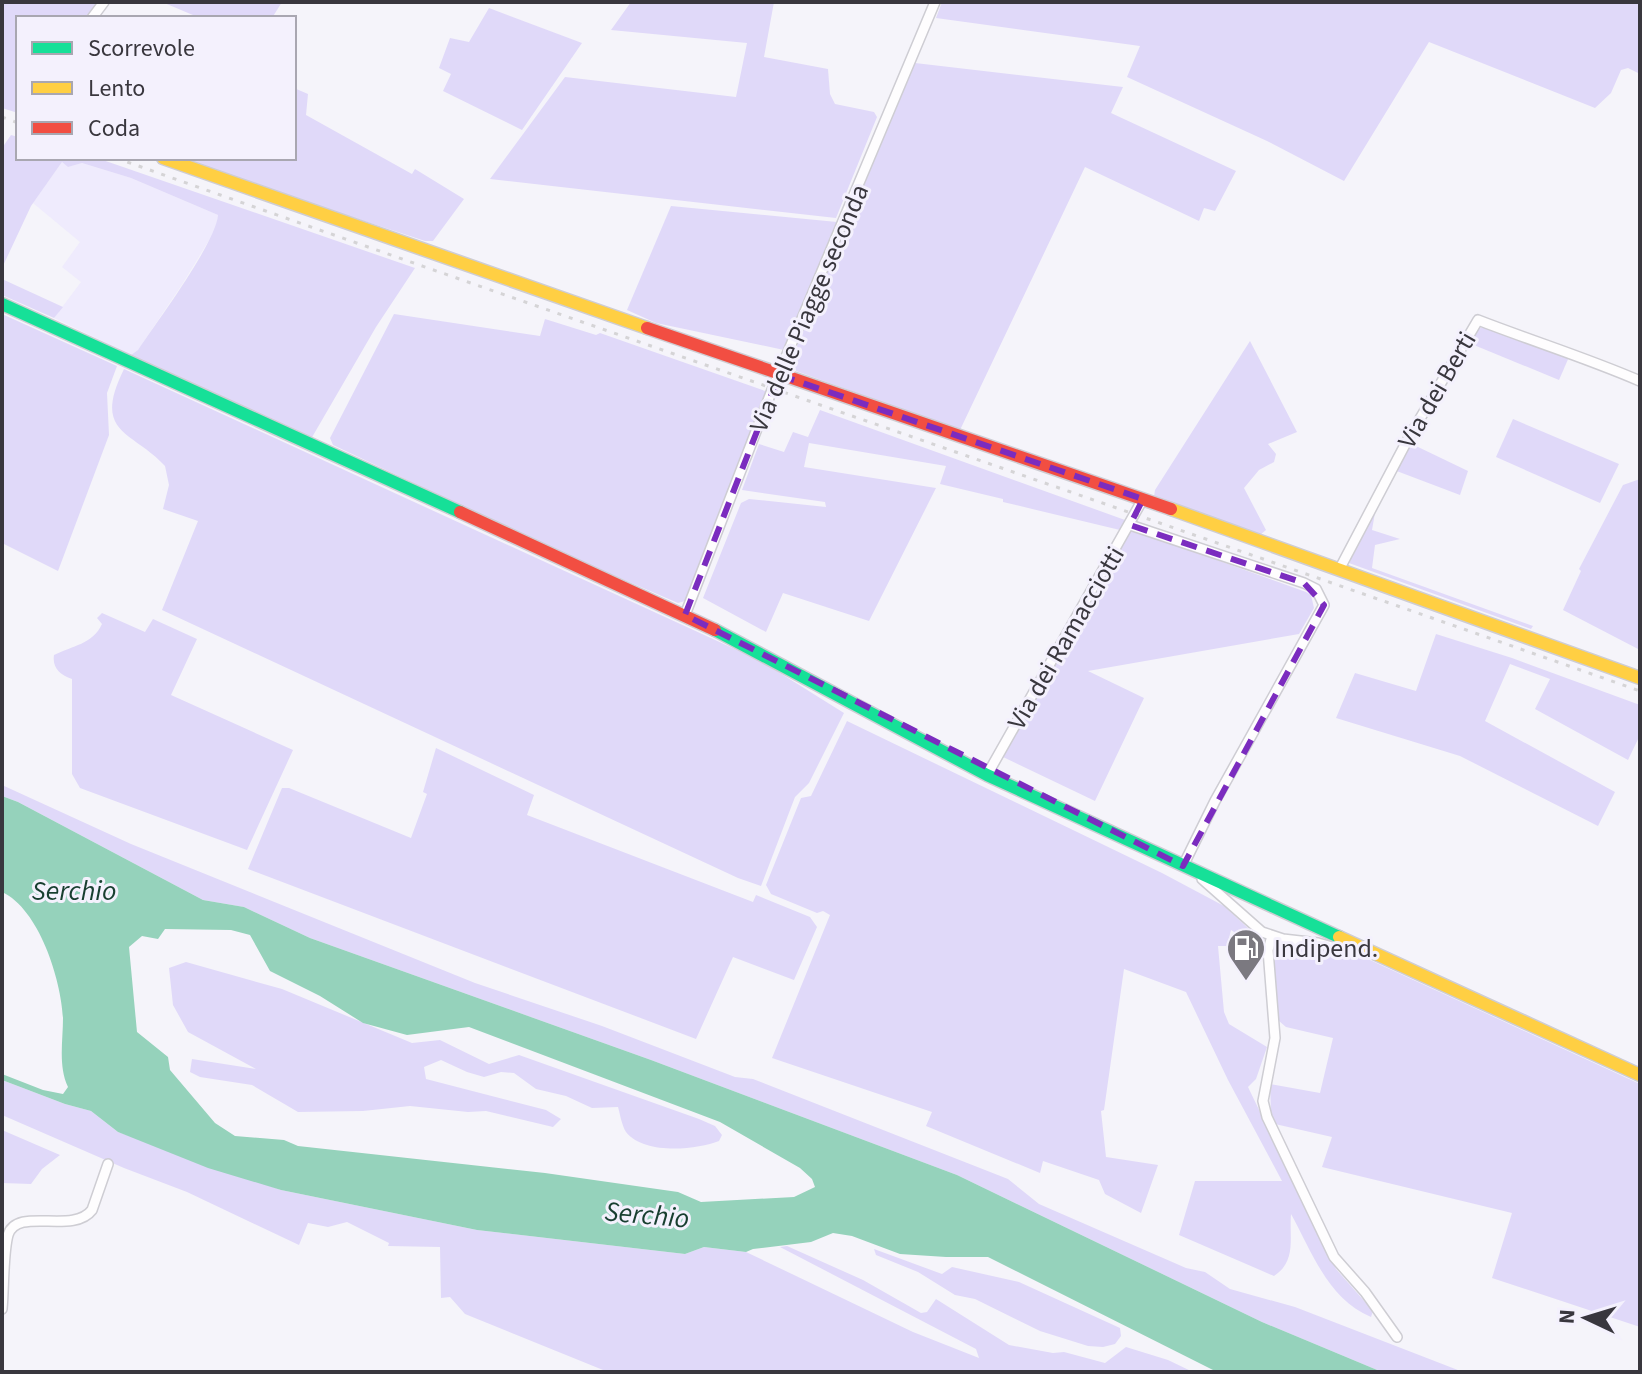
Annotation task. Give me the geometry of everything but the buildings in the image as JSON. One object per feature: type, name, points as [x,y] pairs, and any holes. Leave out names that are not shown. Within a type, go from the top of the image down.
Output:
[{"type":"main road","points":[[169,160],[779,375],[1143,499],[1640,678]]},
{"type":"main road","points":[[2,304],[753,647],[912,738],[987,775],[1640,1075]]},
{"type":"street","name":"Via delle Piagge seconda","points":[[685,615],[779,375],[935,2]]},
{"type":"street","name":"Via dei Berti","points":[[1339,570],[1375,497],[1478,320],[1585,357],[1640,381]]},
{"type":"street","name":"Via dei Ramacciotti","points":[[987,775],[1143,499]]},
{"type":"street","points":[[1130,525],[1316,589],[1324,605],[1215,801],[1188,869],[1262,932],[1346,951],[1362,946]]},
{"type":"street","points":[[1272,936],[1268,950],[1275,1038],[1263,1101],[1267,1117],[1334,1257],[1365,1292],[1397,1337]]},
{"type":"street","points":[[2,1309],[9,1233],[18,1223],[25,1221],[71,1222],[87,1216],[108,1164]]},
{"type":"highlighted area","points":[[779,375],[1143,499],[1130,525],[1304,583],[1324,605],[1183,866],[685,615]]},
{"type":"shaded area","points":[[2,2],[97,2],[86,16],[16,16],[16,112],[2,108]]},
{"type":"shaded area","points":[[162,2],[282,2],[273,16],[195,16]]},
{"type":"shaded area","points":[[631,2],[774,2],[764,57],[828,69],[830,94],[835,104],[874,112],[877,117],[836,218],[490,179],[565,77],[736,97],[747,43],[611,30]]},
{"type":"shaded area","points":[[942,2],[1640,2],[1640,74],[1628,68],[1621,70],[1611,93],[1595,108],[1429,42],[1344,181],[1267,141],[1127,77],[1140,46],[936,18]]},
{"type":"shaded area","points":[[489,8],[582,43],[522,130],[443,91],[451,74],[439,68],[450,38],[469,42]]},
{"type":"shaded area","points":[[915,63],[1123,87],[1111,113],[1236,171],[1215,211],[1204,208],[1199,221],[1085,167],[960,430],[796,371],[792,358]]},
{"type":"shaded area","points":[[296,89],[308,94],[306,115],[412,174],[415,169],[464,199],[433,241],[425,241],[179,160],[296,160]]},
{"type":"shaded area","points":[[11,135],[16,136],[16,160],[103,160],[415,268],[376,327],[311,439],[131,355],[138,350],[197,263],[215,228],[218,215],[131,178],[82,163],[68,167],[62,162],[31,206],[2,268],[2,148]]},
{"type":"shaded area","points":[[62,162],[68,167],[82,163],[131,178],[218,215],[217,227],[183,283],[138,350],[131,355],[54,318],[81,282],[62,267],[80,242],[33,203]]},
{"type":"shaded area","points":[[671,206],[837,222],[784,350],[656,323],[627,310]]},
{"type":"shaded area","points":[[2,279],[63,307],[54,318],[2,295]]},
{"type":"shaded area","points":[[2,314],[117,366],[107,393],[109,435],[58,571],[2,543]]},
{"type":"shaded area","points":[[394,314],[540,336],[545,319],[596,335],[600,333],[768,392],[685,601],[678,603],[566,555],[333,445],[330,438]]},
{"type":"shaded area","points":[[1482,327],[1490,327],[1569,357],[1559,380],[1469,343]]},
{"type":"shaded area","points":[[1250,341],[1297,432],[1268,444],[1276,454],[1274,462],[1259,470],[1244,488],[1266,530],[1260,535],[1154,497],[1155,490]]},
{"type":"shaded area","points":[[124,369],[761,661],[844,713],[809,783],[795,797],[761,886],[162,610],[198,521],[163,509],[169,485],[165,466],[129,437],[114,419],[112,407],[115,390]]},
{"type":"shaded area","points":[[820,410],[1125,520],[1120,530],[1003,502],[1003,499],[940,484],[946,466],[809,443],[804,467],[936,488],[869,621],[783,593],[766,632],[703,598],[741,503],[749,499],[826,507],[825,502],[742,490],[759,444],[784,452],[793,432],[808,437]]},
{"type":"shaded area","points":[[1513,419],[1619,464],[1600,503],[1496,457]]},
{"type":"shaded area","points":[[1416,446],[1468,471],[1460,495],[1394,470],[1406,448]]},
{"type":"shaded area","points":[[1640,479],[1640,650],[1563,610],[1581,571],[1579,569],[1623,485]]},
{"type":"shaded area","points":[[1376,507],[1372,530],[1400,539],[1375,545],[1372,568],[1533,626],[1531,629],[1349,563]]},
{"type":"shaded area","points":[[1130,529],[1306,592],[1311,595],[1314,608],[1299,634],[1088,671],[1144,698],[1095,801],[1003,757]]},
{"type":"shaded area","points":[[102,613],[145,632],[153,619],[197,639],[171,695],[293,750],[247,850],[80,788],[72,774],[72,679],[58,670],[54,655],[93,636],[102,624],[97,618]]},
{"type":"shaded area","points":[[1436,634],[1640,705],[1640,735],[1628,760],[1535,709],[1550,679],[1510,664],[1485,721],[1615,792],[1598,826],[1460,756],[1336,718],[1355,673],[1416,691]]},
{"type":"shaded area","points":[[847,721],[1162,873],[1224,906],[1249,929],[1258,948],[1231,930],[1227,946],[1218,946],[1224,1012],[1229,1024],[1267,1047],[1256,1079],[1248,1087],[1336,1269],[1373,1311],[1371,1317],[1343,1299],[1332,1287],[1291,1214],[1289,1256],[1274,1276],[1179,1235],[1195,1181],[1282,1181],[1228,1080],[1186,992],[1124,969],[1104,1110],[1101,1111],[1106,1157],[1158,1165],[1141,1213],[1105,1194],[1099,1180],[1043,1161],[1040,1173],[926,1126],[932,1112],[772,1058],[830,915],[823,911],[817,913],[771,894],[766,885],[801,798],[811,796]]},
{"type":"shaded area","points":[[436,748],[534,795],[527,815],[753,902],[756,895],[810,917],[817,927],[794,980],[733,957],[696,1039],[248,869],[282,788],[289,788],[411,838],[427,794],[423,792]]},
{"type":"shaded area","points":[[2,785],[131,844],[475,983],[602,1026],[735,1077],[753,1079],[1008,1179],[1039,1204],[1186,1268],[1205,1272],[1230,1289],[1295,1307],[1463,1372],[1382,1372],[1262,1322],[957,1175],[651,1060],[310,938],[244,907],[203,900],[2,796]]},
{"type":"shaded area","points":[[1296,945],[1370,960],[1640,1084],[1640,1327],[1492,1278],[1512,1213],[1322,1167],[1332,1137],[1275,1124],[1271,1113],[1270,1084],[1320,1093],[1333,1038],[1286,1027],[1279,1021],[1274,963],[1282,950]]},
{"type":"shaded area","points":[[186,962],[282,989],[412,1043],[440,1040],[489,1064],[519,1055],[699,1119],[715,1126],[722,1135],[719,1141],[697,1147],[671,1148],[645,1144],[626,1132],[618,1107],[592,1108],[566,1096],[536,1089],[514,1073],[501,1072],[484,1077],[441,1060],[424,1067],[426,1079],[546,1110],[561,1119],[553,1127],[486,1111],[410,1106],[363,1111],[298,1112],[252,1085],[200,1077],[190,1072],[192,1059],[256,1069],[188,1032],[173,1005],[169,968]]},
{"type":"shaded area","points":[[2,1080],[91,1111],[118,1132],[281,1190],[477,1230],[685,1254],[704,1247],[746,1252],[913,1332],[979,1358],[976,1349],[780,1247],[787,1246],[863,1280],[921,1313],[927,1312],[936,1299],[1009,1345],[1064,1352],[1105,1363],[1126,1347],[1168,1360],[1193,1372],[608,1372],[465,1314],[450,1297],[441,1298],[440,1247],[388,1246],[389,1243],[347,1222],[328,1227],[308,1223],[299,1245],[187,1192],[2,1115]]},
{"type":"shaded area","points":[[2,1130],[60,1155],[42,1169],[31,1184],[2,1183]]},
{"type":"shaded area","points":[[874,1249],[942,1274],[952,1267],[1019,1282],[1120,1328],[1121,1336],[1115,1344],[1103,1347],[1088,1346],[1040,1331],[975,1299],[955,1295],[918,1272],[876,1255]]},
{"type":"water","name":"Serchio","points":[[2,796],[203,900],[244,907],[310,938],[651,1060],[957,1175],[1262,1322],[1382,1372],[1217,1372],[988,1257],[900,1254],[852,1236],[833,1233],[811,1242],[746,1252],[704,1247],[685,1254],[477,1230],[281,1190],[208,1168],[118,1132],[91,1111],[2,1080],[2,1074],[43,1090],[63,1094],[68,1087],[62,1062],[63,1018],[53,965],[27,913],[2,892]],"holes":[[[165,929],[231,930],[250,935],[270,971],[320,996],[363,1023],[407,1035],[469,1027],[720,1122],[800,1168],[812,1179],[815,1187],[794,1197],[701,1202],[678,1192],[545,1173],[298,1146],[284,1140],[235,1136],[215,1123],[170,1070],[168,1057],[137,1032],[129,947],[142,936],[158,939]]]},
{"type":"railway","points":[[2,117],[16,122]]},
{"type":"railway","points":[[122,160],[1640,691]]},
{"type":"traffic: fast","points":[[2,304],[460,512]]},
{"type":"traffic: fast","points":[[715,630],[987,775],[1339,937]]},
{"type":"traffic: slow","points":[[169,160],[647,328]]},
{"type":"traffic: slow","points":[[1171,509],[1640,678]]},
{"type":"traffic: slow","points":[[1339,937],[1640,1075]]},
{"type":"traffic: jam","points":[[647,328],[1171,509]]},
{"type":"traffic: jam","points":[[460,512],[715,630]]},
{"type":"place","name":"Indipend.","points":[[1246,982]]}]
